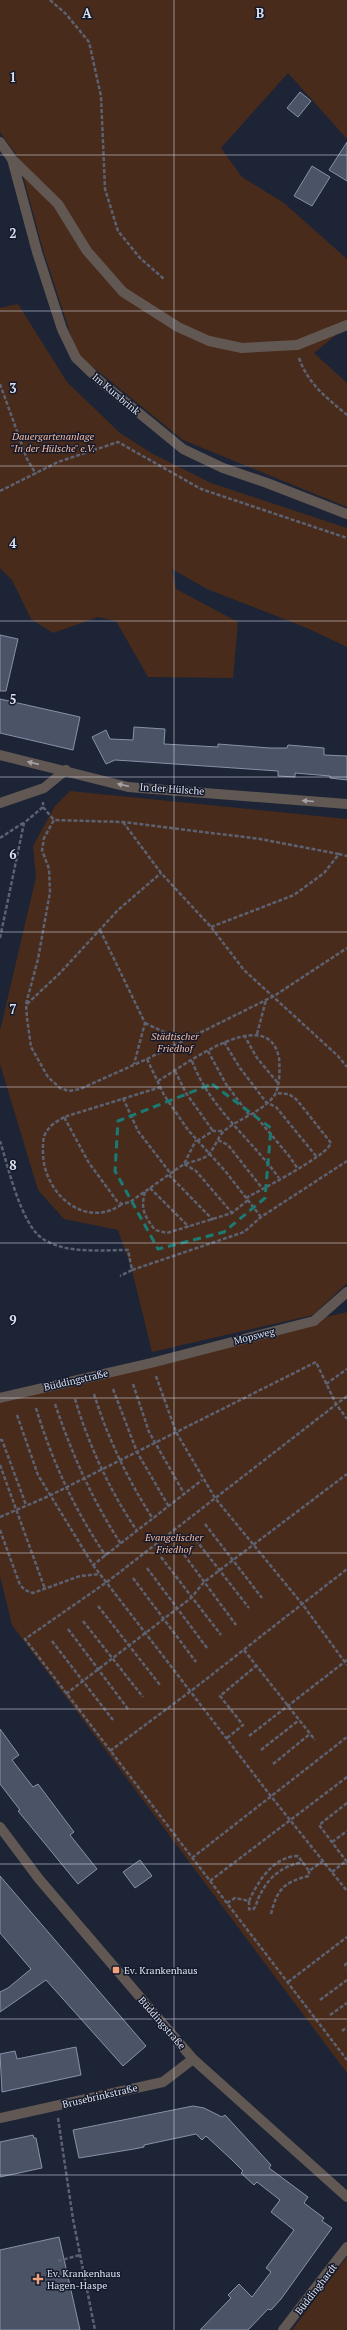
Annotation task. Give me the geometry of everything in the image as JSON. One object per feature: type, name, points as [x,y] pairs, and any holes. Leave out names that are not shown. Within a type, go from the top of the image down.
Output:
[{"type":"street","name":"Im Kursbrink","points":[[3,145],[12,159],[58,204],[87,251],[122,292],[178,327],[209,340],[242,348],[297,345],[347,325]]},
{"type":"street","name":"Im Kursbrink","points":[[12,159],[40,259],[62,329],[76,358],[100,381],[183,449],[223,468],[267,483],[347,514]]},
{"type":"street","name":"In der Hülsche","points":[[0,755],[66,770],[128,787],[347,804]]},
{"type":"street","points":[[0,803],[44,788],[66,770]]},
{"type":"street","name":"Mopsweg","points":[[151,1363],[314,1321],[347,1292]]},
{"type":"street","name":"Büddingstraße","points":[[0,1398],[151,1363]]},
{"type":"street","name":"Büddingstraße","points":[[0,1827],[39,1879],[193,2059],[347,2197]]},
{"type":"street","name":"Brusebrinkstraße","points":[[0,2118],[162,2082],[193,2059]]},
{"type":"street","name":"Büddinghardt","points":[[283,2330],[347,2247]]},
{"type":"path","points":[[50,0],[66,14],[89,42],[101,96],[105,189],[118,231],[140,258],[164,279]]},
{"type":"path","points":[[297,345],[300,360],[307,376],[315,387],[347,414]]},
{"type":"path","points":[[0,384],[27,459],[36,474]]},
{"type":"path","points":[[0,491],[58,462],[118,442],[202,489],[347,538]]},
{"type":"path","points":[[44,788],[43,807],[54,820],[123,822],[260,839],[347,856]]},
{"type":"path","points":[[0,838],[24,823],[43,807]]},
{"type":"path","points":[[54,820],[44,838],[42,850],[49,869],[50,892],[38,959],[26,1004],[31,1047],[48,1077],[60,1088],[69,1091],[80,1089],[184,1041],[274,996],[347,948]]},
{"type":"path","points":[[123,822],[161,874],[211,927],[244,970],[338,1056],[347,1067]]},
{"type":"path","points":[[0,938],[24,823]]},
{"type":"path","points":[[211,927],[294,895],[324,874],[339,854]]},
{"type":"path","points":[[26,1004],[60,973],[118,910],[161,874]]},
{"type":"path","points":[[100,930],[144,1023],[134,1064]]},
{"type":"path","points":[[257,1034],[266,1000]]},
{"type":"path","points":[[144,1023],[184,1041]]},
{"type":"path","points":[[158,1081],[224,1042],[244,1035],[257,1034],[268,1038],[275,1047],[280,1070],[275,1093],[250,1116],[224,1131],[209,1155],[184,1164],[130,1202],[122,1204],[113,1210],[99,1212],[83,1210],[61,1199],[50,1184],[45,1171],[43,1144],[46,1131],[64,1117],[160,1087]]},
{"type":"path","points":[[244,1035],[257,1058],[278,1083]]},
{"type":"path","points":[[224,1042],[240,1068],[266,1102],[276,1107],[316,1156]]},
{"type":"path","points":[[208,1051],[226,1084],[250,1116]]},
{"type":"path","points":[[147,1059],[160,1087],[196,1140],[226,1172],[261,1217]]},
{"type":"path","points":[[192,1061],[196,1072],[233,1126],[262,1155],[279,1178]]},
{"type":"path","points":[[175,1071],[186,1093],[213,1131]]},
{"type":"path","points":[[145,1192],[142,1203],[144,1214],[155,1230],[167,1233],[232,1213],[262,1188],[298,1169],[329,1149],[331,1143],[328,1138],[297,1100],[289,1094],[275,1093]]},
{"type":"path","points":[[123,1098],[138,1131],[170,1174],[213,1220]]},
{"type":"path","points":[[253,1113],[298,1169]]},
{"type":"path","points":[[64,1117],[89,1163],[117,1201],[122,1204]]},
{"type":"path","points":[[184,1164],[196,1140],[213,1131],[224,1131]]},
{"type":"path","points":[[218,1140],[228,1145],[262,1188]]},
{"type":"path","points":[[0,1141],[28,1223],[42,1239],[60,1246],[80,1249],[128,1250],[132,1270]]},
{"type":"path","points":[[120,1276],[132,1270],[244,1232],[261,1217],[347,1161]]},
{"type":"path","points":[[184,1164],[196,1171],[232,1213]]},
{"type":"path","points":[[150,1188],[190,1227]]},
{"type":"path","points":[[0,1516],[49,1496],[66,1486],[316,1362],[336,1404],[347,1419]]},
{"type":"path","points":[[151,1363],[176,1432],[202,1480],[215,1498],[303,1605],[346,1661],[347,1665]]},
{"type":"path","points":[[326,1384],[347,1369]]},
{"type":"path","points":[[133,1384],[149,1432],[185,1495]]},
{"type":"path","points":[[113,1389],[136,1452],[169,1507]]},
{"type":"path","points":[[94,1394],[109,1436],[120,1460],[153,1519]]},
{"type":"path","points":[[347,1396],[107,1582],[25,1639],[347,2060]]},
{"type":"path","points":[[75,1399],[82,1423],[115,1497],[137,1531]]},
{"type":"path","points":[[55,1404],[72,1453],[84,1478],[121,1544]]},
{"type":"path","points":[[36,1408],[44,1434],[66,1486],[92,1535],[106,1556]]},
{"type":"path","points":[[17,1415],[28,1450],[49,1496],[93,1565],[270,1796],[347,1891]]},
{"type":"path","points":[[0,1440],[2,1440],[26,1506]]},
{"type":"path","points":[[0,1464],[45,1589]]},
{"type":"path","points":[[66,1694],[191,1598],[204,1582],[347,1474]]},
{"type":"path","points":[[93,1565],[185,1495],[202,1480]]},
{"type":"path","points":[[206,1524],[262,1598]]},
{"type":"path","points":[[0,1530],[20,1584],[25,1590],[33,1593],[80,1576],[100,1574]]},
{"type":"path","points":[[192,1535],[249,1608]]},
{"type":"path","points":[[177,1545],[236,1625]]},
{"type":"path","points":[[161,1557],[191,1598],[221,1635]]},
{"type":"path","points":[[146,1568],[207,1648]]},
{"type":"path","points":[[110,1751],[303,1605],[347,1569]]},
{"type":"path","points":[[133,1578],[196,1662]]},
{"type":"path","points":[[98,1606],[160,1685]]},
{"type":"path","points":[[83,1621],[114,1658],[143,1697]]},
{"type":"path","points":[[68,1629],[128,1709]]},
{"type":"path","points":[[52,1641],[113,1720]]},
{"type":"path","points":[[244,1650],[315,1740]]},
{"type":"path","points":[[249,1736],[346,1661]]},
{"type":"path","points":[[227,1738],[243,1725],[220,1696],[256,1666]]},
{"type":"path","points":[[261,1750],[299,1720]]},
{"type":"path","points":[[273,1764],[310,1734]]},
{"type":"path","points":[[192,1858],[347,1737]]},
{"type":"path","points":[[210,1882],[347,1777]]},
{"type":"path","points":[[332,1872],[347,1862],[319,1824],[347,1803]]},
{"type":"path","points":[[332,1842],[347,1831]]},
{"type":"path","points":[[303,1862],[291,1864],[276,1872],[262,1891],[255,1908],[252,1910],[249,1909],[249,1901],[261,1878],[273,1867],[294,1856],[298,1856],[303,1862],[309,1871]]},
{"type":"path","points":[[271,1914],[276,1898],[284,1886],[296,1879],[309,1876],[309,1871],[323,1861]]},
{"type":"path","points":[[227,1903],[235,1898],[249,1901]]},
{"type":"path","points":[[288,1982],[347,1937]]},
{"type":"path","points":[[347,1964],[345,1965],[347,1968]]},
{"type":"path","points":[[320,2000],[347,1980]]},
{"type":"path","points":[[330,2015],[347,2003]]},
{"type":"path","points":[[342,2031],[347,2027]]},
{"type":"path","points":[[56,2106],[80,2256],[95,2330]]},
{"type":"path","points":[[58,2261],[80,2256]]},
{"type":"highlighted area","points":[[212,1084],[271,1128],[265,1198],[224,1232],[158,1249],[115,1171],[118,1121]]},
{"type":"green space","points":[[0,0],[347,0],[347,139],[288,73],[221,148],[242,177],[284,203],[347,259],[347,326],[314,353],[347,383],[347,507],[183,440],[77,354],[44,253],[18,157],[0,132]]},
{"type":"green space","name":"Dauergartenanlage \"In der Hülsche\" e.V.","points":[[18,304],[67,382],[120,433],[153,454],[211,483],[347,528],[347,647],[307,628],[207,589],[172,569],[176,589],[238,622],[233,678],[148,677],[116,621],[98,617],[53,633],[31,619],[12,580],[0,568],[0,308]]},
{"type":"green space","name":"Städtischer Friedhof","points":[[70,791],[347,819],[347,1283],[313,1315],[152,1352],[132,1270],[118,1230],[64,1219],[38,1190],[0,1064],[0,1031],[36,877],[33,846],[55,806]]},
{"type":"green space","name":"Evangelischer Friedhof","points":[[347,1312],[347,2073],[12,1625],[0,1576],[0,1397]]},
{"type":"green space","points":[[347,2257],[347,2330],[292,2330]]},
{"type":"building","points":[[300,92],[311,101],[298,117],[287,108]]},
{"type":"building","points":[[347,142],[347,181],[329,170]]},
{"type":"building","points":[[312,166],[330,177],[312,206],[294,196]]},
{"type":"building","points":[[0,635],[18,639],[6,691],[0,691]]},
{"type":"building","points":[[0,699],[80,717],[73,750],[0,733]]},
{"type":"building","points":[[134,727],[165,729],[164,744],[218,747],[218,744],[270,748],[287,748],[288,745],[324,748],[324,755],[347,756],[347,780],[330,778],[330,776],[295,773],[295,777],[278,776],[278,771],[131,761],[115,760],[106,764],[92,737],[106,730],[110,739],[133,740]]},
{"type":"building","points":[[0,1729],[19,1755],[12,1760],[33,1787],[38,1784],[74,1832],[70,1835],[97,1869],[78,1884],[18,1811],[20,1810],[0,1784]]},
{"type":"building","points":[[140,1860],[152,1876],[135,1888],[123,1872]]},
{"type":"building","points":[[0,1876],[146,2046],[123,2066],[46,1980],[0,2012],[0,1992],[8,1988],[31,1969],[0,1933]]},
{"type":"building","points":[[76,2047],[81,2075],[2,2092],[0,2054],[15,2051],[17,2059]]},
{"type":"building","points":[[193,2106],[204,2108],[222,2117],[225,2115],[271,2165],[269,2168],[308,2197],[304,2203],[324,2218],[322,2221],[332,2228],[281,2299],[271,2310],[268,2309],[248,2330],[200,2330],[231,2298],[228,2295],[239,2284],[252,2297],[271,2272],[266,2268],[294,2230],[271,2212],[280,2200],[257,2182],[254,2185],[241,2173],[243,2171],[206,2136],[202,2140],[196,2134],[144,2145],[144,2147],[79,2158],[73,2130]]},
{"type":"building","points":[[33,2135],[34,2138],[36,2138],[42,2168],[0,2177],[0,2142]]},
{"type":"building","name":"Ev. Krankenhaus Hagen-Haspe","points":[[59,2237],[80,2330],[0,2330],[0,2250]]},
{"type":"place","name":"Ev. Krankenhaus","points":[[116,1970]]},
{"type":"place","name":"Ev. Krankenhaus Hagen-Haspe","points":[[38,2279]]}]
